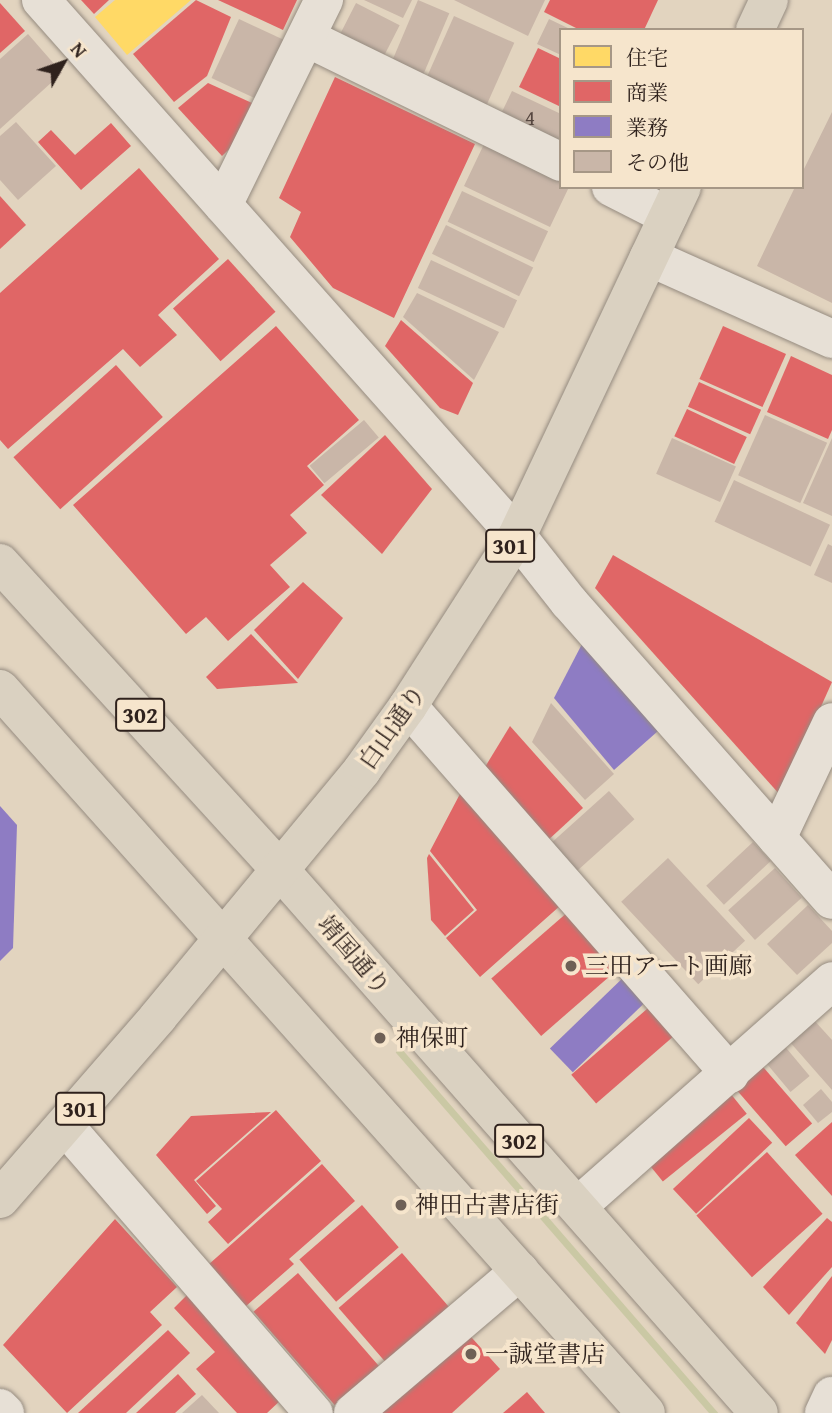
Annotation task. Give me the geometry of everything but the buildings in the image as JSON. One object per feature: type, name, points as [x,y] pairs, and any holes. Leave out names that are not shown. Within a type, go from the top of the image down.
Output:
[{"type":"main road","points":[[756,28],[769,0]]},
{"type":"main road","name":"白山通り","points":[[0,1199],[65,1126],[362,771],[408,706],[517,536],[675,202]]},
{"type":"main road","name":"靖国通り","points":[[0,563],[279,869],[759,1413]]},
{"type":"main road","points":[[0,689],[646,1413]]},
{"type":"street","points":[[40,0],[517,536],[569,602],[832,900]]},
{"type":"street","points":[[223,205],[324,0]]},
{"type":"street","points":[[307,38],[559,161]]},
{"type":"street","points":[[620,189],[675,202]]},
{"type":"street","points":[[649,257],[832,339]]},
{"type":"street","points":[[408,706],[730,1074]]},
{"type":"street","points":[[777,838],[832,722]]},
{"type":"street","points":[[578,1206],[832,981]]},
{"type":"street","points":[[65,1126],[314,1413]]},
{"type":"street","points":[[353,1413],[520,1271]]},
{"type":"street","points":[[824,1413],[832,1396]]},
{"type":"street","points":[[0,1408],[5,1413]]},
{"type":"shaded area","points":[[401,1048],[718,1413],[709,1413],[396,1053]]},
{"type":"place","name":"三田アート画廊","points":[[571,966]]},
{"type":"place","name":"神保町","points":[[380,1038]]},
{"type":"place","name":"神田古書店街","points":[[401,1205]]},
{"type":"place","name":"一誠堂書店","points":[[471,1354]]}]
